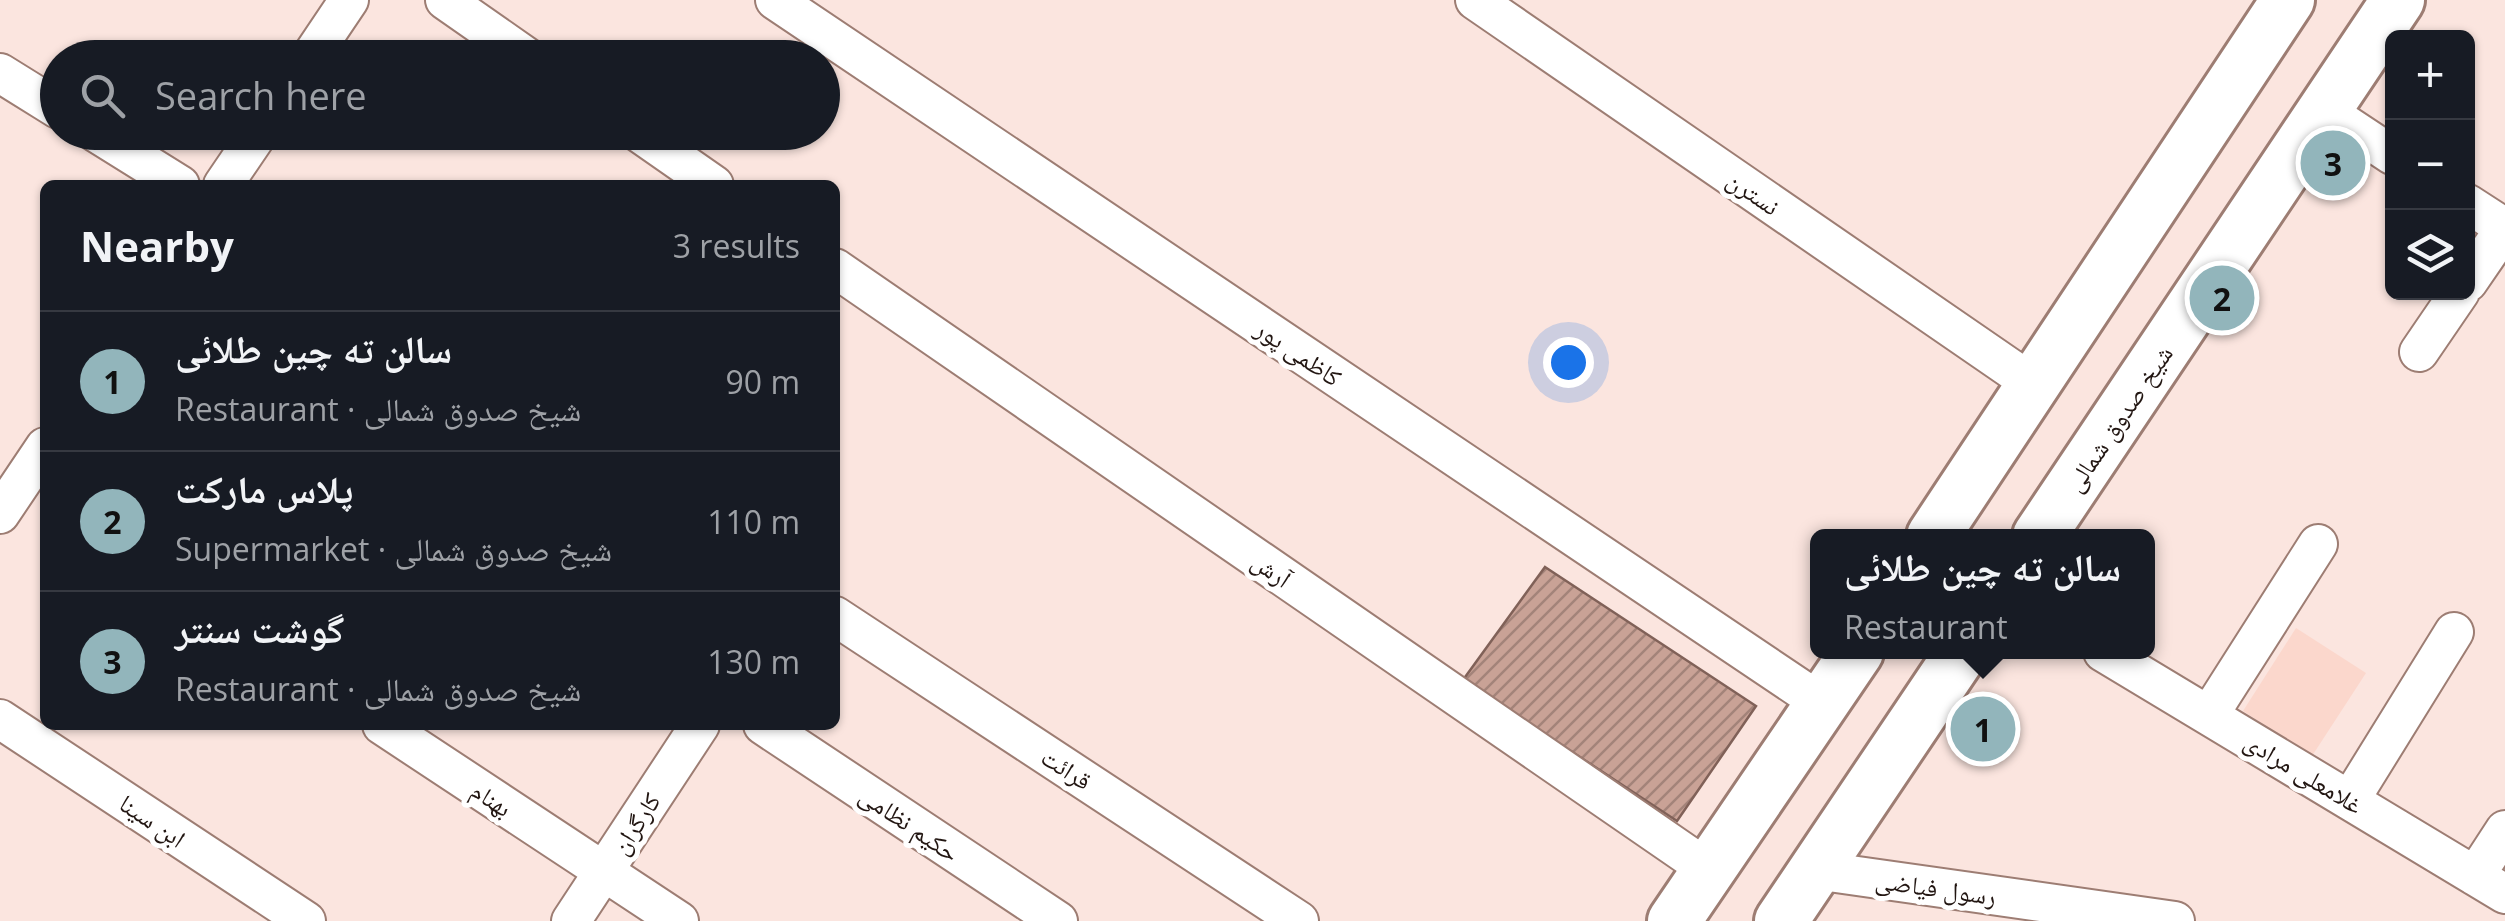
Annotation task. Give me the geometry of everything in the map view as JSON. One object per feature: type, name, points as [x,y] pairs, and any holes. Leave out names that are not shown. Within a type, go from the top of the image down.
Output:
[{"type":"main road","name":"شیخ صدوق شمالی","points":[[2044,529],[2398,0]]},
{"type":"main road","points":[[1938,529],[2279,3]]},
{"type":"main road","points":[[1674,921],[1852,659]]},
{"type":"main road","points":[[1781,921],[1957,659]]},
{"type":"street","points":[[322,40],[349,0]]},
{"type":"street","points":[[445,0],[502,40]]},
{"type":"street","name":"کاظمی پور","points":[[774,0],[834,40]]},
{"type":"street","name":"نسترن","points":[[1475,0],[2034,384]]},
{"type":"street","name":"کاظمی پور","points":[[840,44],[1822,704]]},
{"type":"street","points":[[0,74],[40,98]]},
{"type":"street","points":[[2324,110],[2385,150]]},
{"type":"street","points":[[124,150],[172,180]]},
{"type":"street","points":[[227,180],[247,150]]},
{"type":"street","points":[[664,150],[707,180]]},
{"type":"street","points":[[2475,209],[2505,228],[2475,272]]},
{"type":"street","name":"آرش","points":[[840,271],[1709,870]]},
{"type":"street","points":[[2419,352],[2455,300]]},
{"type":"street","points":[[21,501],[40,458]]},
{"type":"street","points":[[2209,715],[2318,544]]},
{"type":"street","name":"قرائت","points":[[840,619],[1299,921]]},
{"type":"street","points":[[2350,800],[2454,632]]},
{"type":"street","name":"غلامعلی مرادی","points":[[2115,659],[2490,885]]},
{"type":"street","name":"ابن سینا","points":[[0,719],[306,921]]},
{"type":"street","name":"بهنام","points":[[390,730],[679,921]]},
{"type":"street","name":"کارگران","points":[[571,921],[697,730]]},
{"type":"street","name":"حکیم نظامی","points":[[771,730],[1058,921]]},
{"type":"street","points":[[2490,885],[2505,830]]},
{"type":"street","name":"رسول فیاضی","points":[[1816,870],[2024,911],[2175,921]]},
{"type":"shaded area","points":[[2296,628],[2366,673],[2312,756],[2243,711]]},
{"type":"building","points":[[1545,567],[1756,706],[1677,821],[1463,680]]},
{"type":"place","name":"گوشت سنتر","points":[[2333,163]]},
{"type":"place","name":"پلاس مارکت","points":[[2222,298]]},
{"type":"place","name":"سالن ته چین طلائی","points":[[1983,729]]}]
